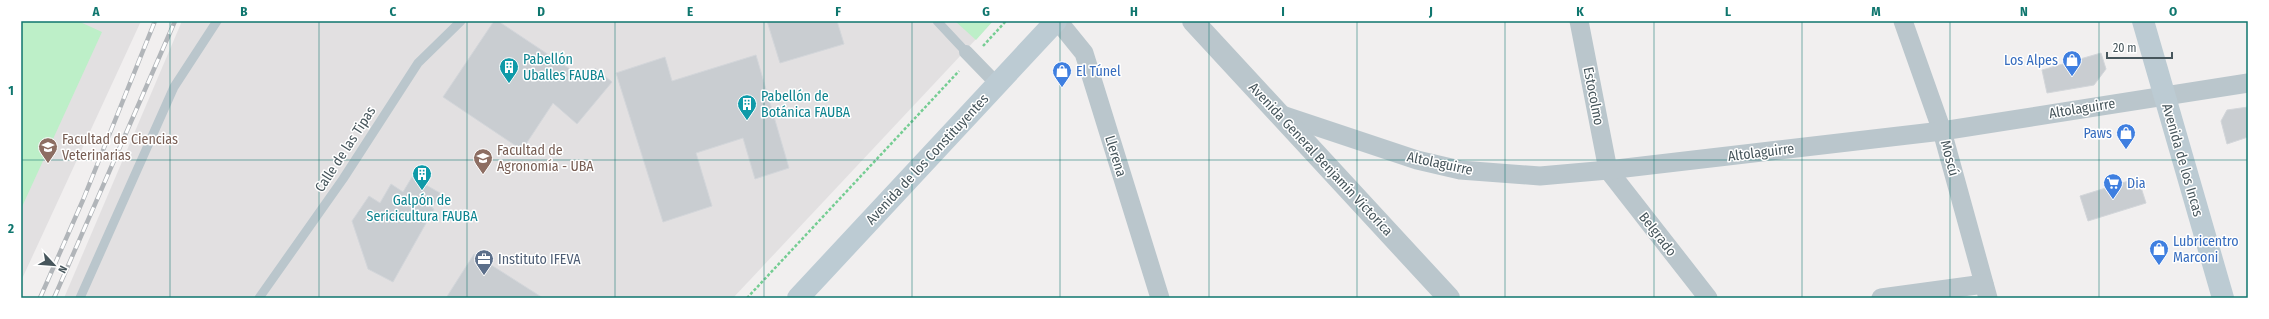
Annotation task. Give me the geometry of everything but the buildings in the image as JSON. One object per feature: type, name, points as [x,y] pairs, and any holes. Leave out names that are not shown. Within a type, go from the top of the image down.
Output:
[{"type":"main road","name":"Avenida de los Constituyentes","points":[[798,298],[1057,21]]},
{"type":"main road","name":"Avenida de los Incas","points":[[2143,21],[2223,298]]},
{"type":"street","name":"Llerena","points":[[1057,21],[1084,52],[1160,298]]},
{"type":"street","name":"Avenida General Benjamín Victorica","points":[[1193,21],[1449,298]]},
{"type":"street","name":"Estocolmo","points":[[1579,21],[1608,170]]},
{"type":"street","name":"Moscú","points":[[1903,21],[1942,131],[1986,291]]},
{"type":"street","points":[[969,55],[997,84]]},
{"type":"street","name":"Altolaguirre","points":[[1279,114],[1410,158],[1460,170],[1540,176],[1608,170],[1942,131],[2248,83]]},
{"type":"street","name":"Belgrado","points":[[1608,170],[1708,298]]},
{"type":"street","points":[[1881,298],[1986,291]]},
{"type":"lane","points":[[80,298],[174,87],[217,21]]},
{"type":"lane","name":"Calle de las Tipas","points":[[259,298],[343,179],[418,64],[461,21]]},
{"type":"lane","points":[[937,21],[969,55]]},
{"type":"path","points":[[747,298],[969,55],[1006,21]]},
{"type":"shaded area","name":"Facultad de Ciencias Veterinarias","points":[[21,21],[141,21],[21,281]]},
{"type":"shaded area","name":"Facultad de Agronomía - UBA","points":[[182,21],[993,21],[733,298],[64,298]]},
{"type":"green space","points":[[21,21],[78,21],[102,32],[21,209]]},
{"type":"green space","points":[[955,21],[993,21],[976,40]]},
{"type":"railway","points":[[40,298],[83,200],[155,21]]},
{"type":"railway","points":[[54,298],[175,21]]},
{"type":"place","name":"Los Alpes","points":[[2072,77]]},
{"type":"place","name":"Pabellón Uballes FAUBA","points":[[509,84]]},
{"type":"place","name":"El Túnel","points":[[1062,88]]},
{"type":"place","name":"Pabellón de Botánica FAUBA","points":[[747,121]]},
{"type":"place","name":"Paws","points":[[2126,150]]},
{"type":"place","name":"Facultad de Ciencias Veterinarias","points":[[48,164]]},
{"type":"place","name":"Facultad de Agronomía - UBA","points":[[483,175]]},
{"type":"place","name":"Galpón de Sericicultura FAUBA","points":[[422,191]]},
{"type":"place","name":"Dia","points":[[2113,200]]},
{"type":"place","name":"Lubricentro Marconi","points":[[2159,266]]},
{"type":"place","name":"Instituto IFEVA","points":[[484,276]]}]
